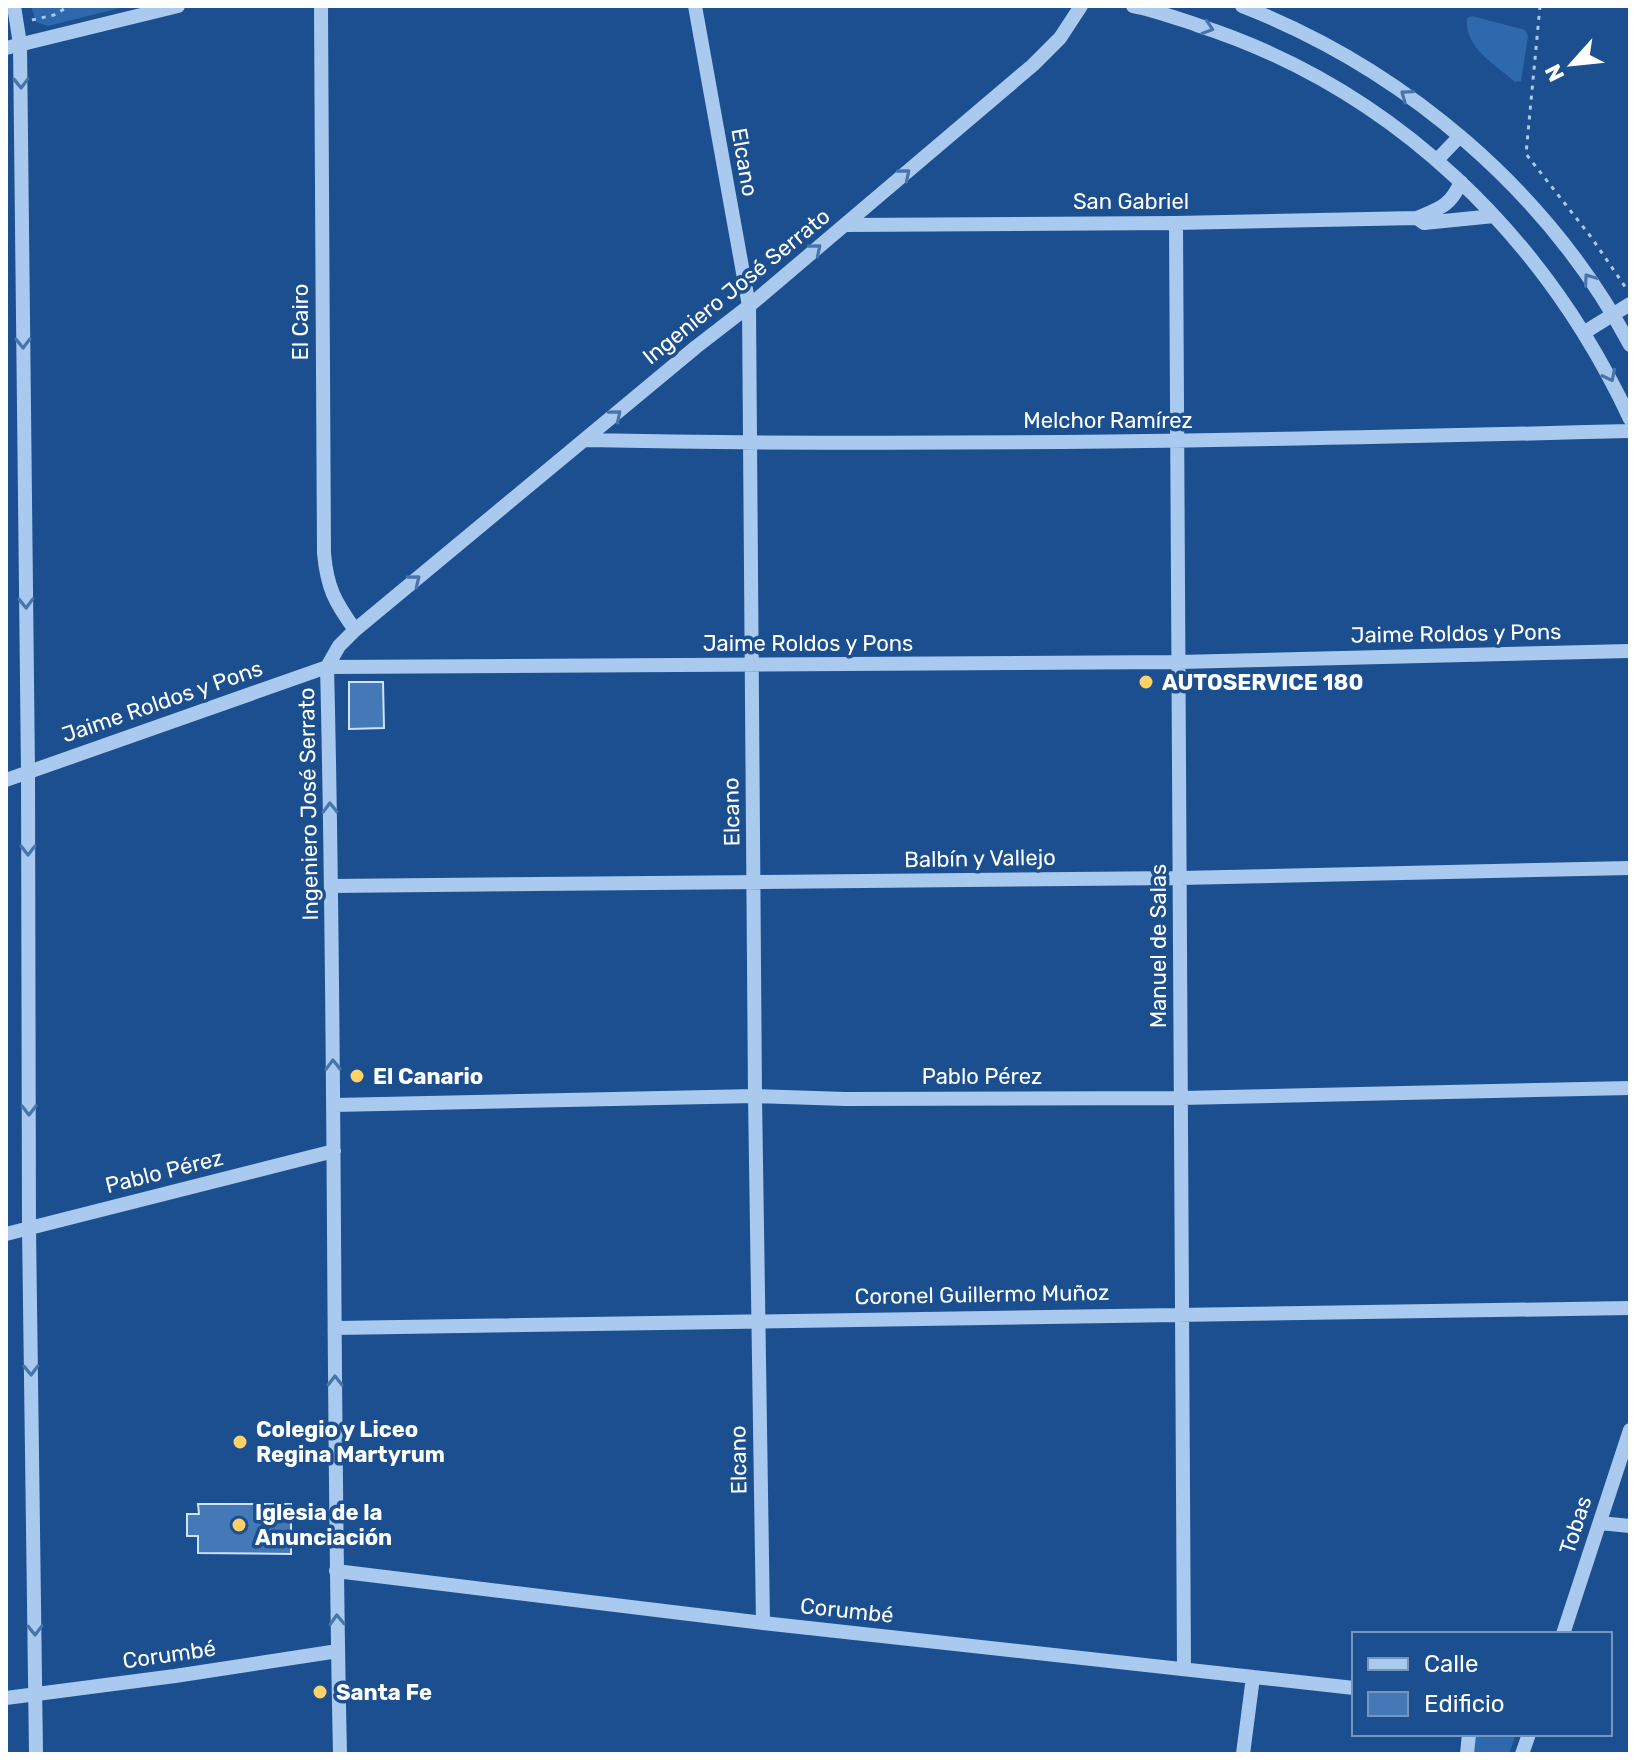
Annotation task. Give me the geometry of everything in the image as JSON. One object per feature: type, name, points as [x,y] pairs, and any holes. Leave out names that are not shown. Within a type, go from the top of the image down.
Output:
[{"type":"street","points":[[14,6],[17,23],[13,46],[28,772],[29,1228],[36,1754]]},
{"type":"street","points":[[13,46],[178,6]]},
{"type":"street","name":"El Cairo","points":[[321,6],[324,553],[326,581],[333,598],[355,630]]},
{"type":"street","name":"Elcano","points":[[695,6],[749,306],[757,1320],[763,1623]]},
{"type":"street","name":"Ingeniero José Serrato","points":[[340,1754],[327,667],[339,646],[355,630],[749,306],[1033,65],[1060,38],[1081,6]]},
{"type":"street","points":[[1133,6],[1241,39],[1275,55],[1351,97],[1437,160],[1494,216],[1543,271],[1585,332],[1609,373],[1630,419]]},
{"type":"street","points":[[1242,6],[1314,38],[1383,78],[1460,136],[1529,203],[1565,246],[1630,345]]},
{"type":"street","points":[[1437,160],[1460,136]]},
{"type":"street","name":"San Gabriel","points":[[846,225],[1417,218],[1442,208],[1453,199],[1461,182]]},
{"type":"street","name":"San Gabriel","points":[[1417,218],[1424,223],[1494,216]]},
{"type":"street","name":"Manuel de Salas","points":[[1176,223],[1184,1669]]},
{"type":"street","points":[[1585,332],[1630,304]]},
{"type":"street","name":"Melchor Ramírez","points":[[586,440],[750,443],[1178,442],[1630,431]]},
{"type":"street","name":"Jaime Roldos y Pons","points":[[6,780],[327,667],[1179,662],[1630,651]]},
{"type":"street","name":"Balbín y Vallejo","points":[[331,886],[1180,878],[1630,868]]},
{"type":"street","name":"Pablo Pérez","points":[[334,1105],[755,1096],[845,1099],[1181,1098],[1630,1088]]},
{"type":"street","name":"Pablo Pérez","points":[[6,1234],[334,1151]]},
{"type":"street","name":"Coronel Guillermo Muñoz","points":[[335,1328],[1630,1308]]},
{"type":"street","name":"Tobas","points":[[1564,1632],[1630,1430]]},
{"type":"street","points":[[1600,1523],[1630,1526]]},
{"type":"street","name":"Corumbé","points":[[336,1571],[763,1623],[1352,1688]]},
{"type":"street","name":"Corumbé","points":[[6,1698],[338,1651]]},
{"type":"street","points":[[1243,1754],[1253,1677]]},
{"type":"path","points":[[17,23],[54,15],[69,6]]},
{"type":"path","points":[[1540,6],[1526,154],[1591,237],[1630,295]]},
{"type":"shaded area","points":[[31,6],[128,6],[48,26],[36,22]]},
{"type":"shaded area","points":[[1472,16],[1525,30],[1528,36],[1521,81],[1515,82],[1476,47],[1467,29],[1467,18]]},
{"type":"shaded area","points":[[1475,1736],[1515,1736],[1509,1754],[1474,1754]]},
{"type":"building","points":[[349,682],[383,682],[384,728],[349,729]]},
{"type":"building","name":"Iglesia de la Anunciación","points":[[198,1504],[291,1504],[291,1554],[198,1553],[198,1536],[187,1536],[187,1514],[199,1514]]},
{"type":"place","name":"AUTOSERVICE 180","points":[[1146,682]]},
{"type":"place","name":"El Canario","points":[[357,1076]]},
{"type":"place","name":"Colegio y Liceo Regina Martyrum","points":[[240,1442]]},
{"type":"place","name":"Iglesia de la Anunciación","points":[[239,1525]]},
{"type":"place","name":"Santa Fe","points":[[320,1692]]}]
